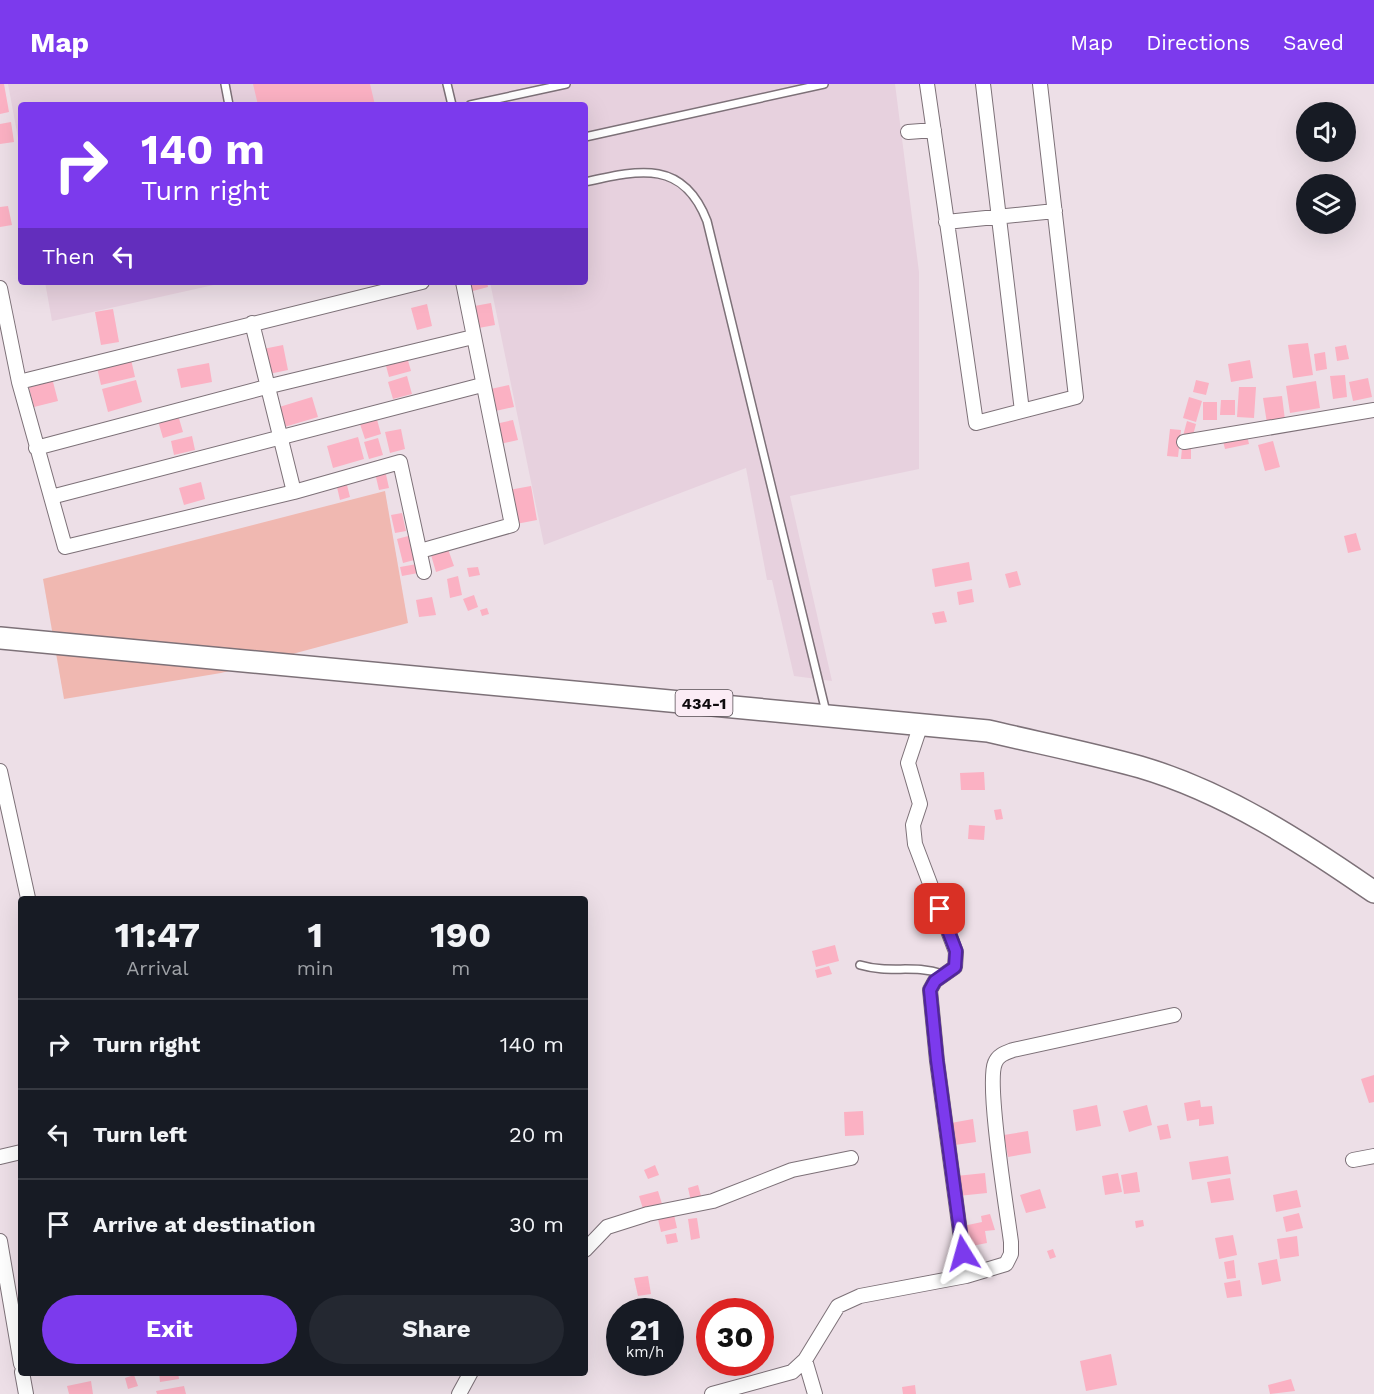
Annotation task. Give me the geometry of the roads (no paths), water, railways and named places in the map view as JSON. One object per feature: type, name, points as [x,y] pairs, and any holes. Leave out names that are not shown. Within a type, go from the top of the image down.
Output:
[{"type":"main road","name":"434-1","points":[[0,638],[988,731],[1142,768],[1232,804],[1331,862],[1374,892]]},
{"type":"street","points":[[927,84],[976,423],[1076,397],[1040,84]]},
{"type":"street","points":[[983,84],[1022,411]]},
{"type":"street","points":[[908,132],[934,130]]},
{"type":"street","points":[[946,222],[1055,211]]},
{"type":"street","points":[[19,382],[410,285]]},
{"type":"street","points":[[420,551],[512,525],[464,285]]},
{"type":"street","points":[[0,288],[19,382],[65,548],[294,492],[400,462],[424,572]]},
{"type":"street","points":[[252,323],[278,438],[294,492]]},
{"type":"street","points":[[36,448],[266,387],[473,337]]},
{"type":"street","points":[[51,497],[482,385]]},
{"type":"street","points":[[1184,442],[1374,410]]},
{"type":"street","points":[[921,724],[908,763],[920,804],[912,825],[915,844],[956,951],[955,967],[935,981],[930,990],[966,1276]]},
{"type":"street","points":[[0,771],[28,896]]},
{"type":"street","points":[[712,1394],[778,1378],[792,1372],[805,1360],[838,1306],[860,1296],[966,1276],[1006,1264],[1011,1254],[994,1101],[993,1065],[998,1056],[1013,1050],[1174,1015]]},
{"type":"street","points":[[0,1157],[18,1153]]},
{"type":"street","points":[[1353,1160],[1374,1156]]},
{"type":"street","points":[[588,1247],[608,1227],[648,1215],[713,1201],[792,1170],[851,1158]]},
{"type":"street","points":[[0,1241],[18,1346]]},
{"type":"street","points":[[805,1360],[815,1394]]},
{"type":"street","points":[[23,1376],[26,1394]]},
{"type":"street","points":[[459,1394],[469,1376]]},
{"type":"lane","points":[[225,84],[228,102]]},
{"type":"lane","points":[[447,84],[451,102]]},
{"type":"lane","points":[[484,102],[566,84]]},
{"type":"lane","points":[[588,136],[824,84]]},
{"type":"lane","points":[[588,181],[627,173],[654,172],[667,175],[688,188],[697,197],[707,222],[827,715]]},
{"type":"lane","points":[[860,965],[878,971],[922,968],[945,975]]}]
